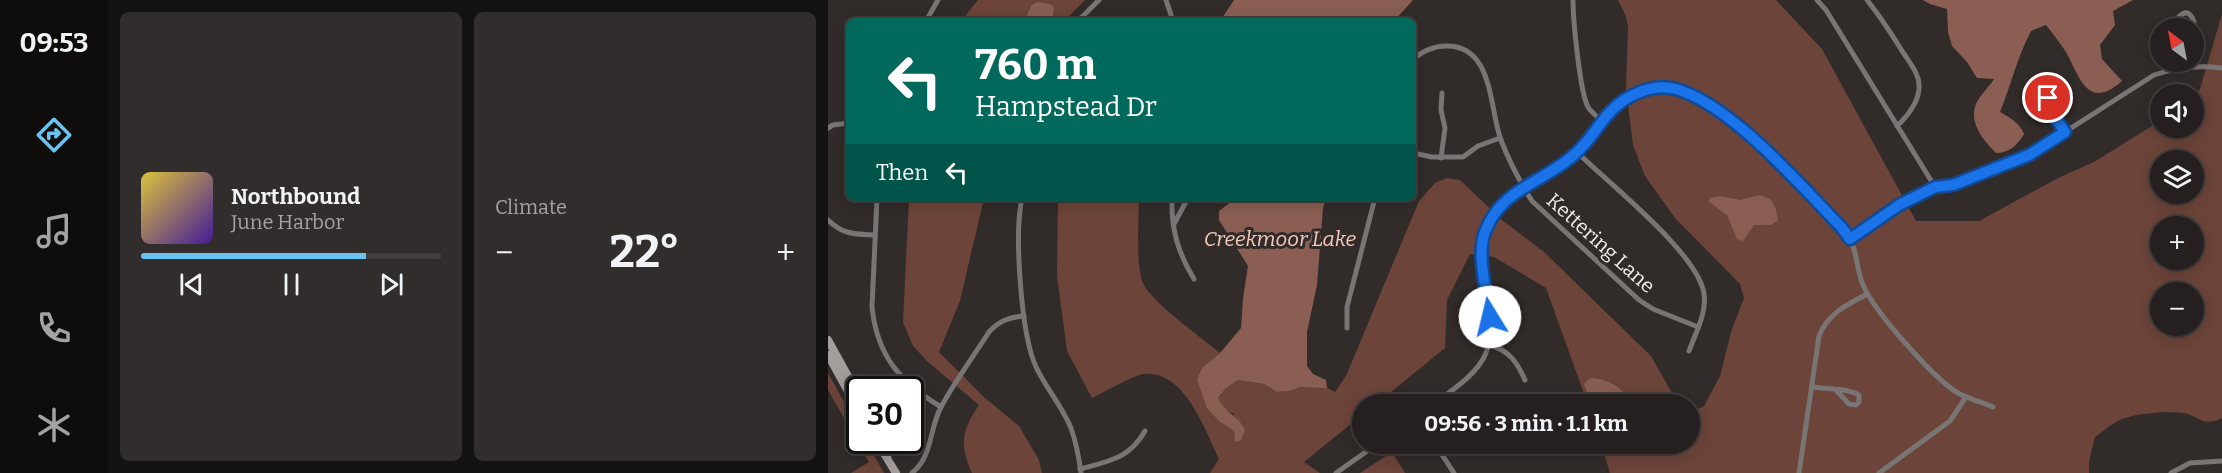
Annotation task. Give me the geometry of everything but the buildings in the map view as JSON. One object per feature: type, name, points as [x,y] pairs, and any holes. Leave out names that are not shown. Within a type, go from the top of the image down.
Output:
[{"type":"street","points":[[928,18],[938,0]]},
{"type":"street","points":[[1081,18],[1099,0]]},
{"type":"street","points":[[1166,0],[1172,18]]},
{"type":"street","points":[[1573,0],[1586,102],[1601,121]]},
{"type":"street","points":[[1817,0],[1827,10],[1935,187]]},
{"type":"street","points":[[1867,0],[1918,75],[1915,105],[1897,126]]},
{"type":"street","points":[[2177,18],[2183,14],[2192,18]]},
{"type":"street","name":"Kettering Lane","points":[[1416,56],[1439,46],[1456,46],[1475,58],[1485,72],[1500,138],[1532,201],[1639,300],[1653,309],[1698,327]]},
{"type":"street","points":[[2204,67],[2222,68]]},
{"type":"street","points":[[1850,239],[1899,205],[1935,187],[1953,185],[2029,155],[2143,82],[2164,72]]},
{"type":"street","points":[[1447,394],[1474,374],[1490,345],[1490,317],[1481,245],[1491,218],[1500,205],[1555,170],[1577,152],[1601,121],[1624,100],[1640,92],[1664,87],[1689,94],[1727,117],[1746,133],[1842,228],[1854,247],[1862,283],[1867,294],[1891,326],[1947,385],[1966,397],[1993,407]]},
{"type":"street","points":[[1441,158],[1445,128],[1441,110],[1442,93]]},
{"type":"street","points":[[2054,116],[2065,132]]},
{"type":"street","points":[[828,128],[846,124]]},
{"type":"street","points":[[1416,154],[1441,158],[1463,157],[1478,146],[1500,138]]},
{"type":"street","points":[[1577,152],[1670,239],[1693,268],[1702,284],[1704,304],[1689,351]]},
{"type":"street","points":[[877,201],[872,307],[874,325],[882,346],[897,373],[908,385],[941,407]]},
{"type":"street","points":[[1022,201],[1018,233],[1024,316],[1031,354],[1071,428],[1081,471],[1123,456],[1133,448],[1145,431]]},
{"type":"street","points":[[1172,201],[1173,225],[1180,253],[1194,279]]},
{"type":"street","points":[[1173,225],[1186,201]]},
{"type":"street","points":[[1347,328],[1347,307],[1375,201]]},
{"type":"street","points":[[828,220],[839,230],[852,234],[875,235]]},
{"type":"street","points":[[1799,473],[1819,336],[1825,323],[1843,307],[1867,294]]},
{"type":"street","points":[[912,473],[922,464],[929,448],[932,426],[941,407],[989,332],[1010,317],[1024,316]]},
{"type":"street","points":[[828,340],[848,376]]},
{"type":"street","points":[[1490,345],[1510,355],[1525,380]]},
{"type":"street","points":[[828,355],[846,388]]},
{"type":"street","points":[[1812,387],[1836,390]]},
{"type":"street","points":[[1879,473],[1945,425],[1953,418],[1966,397]]},
{"type":"street","points":[[884,454],[895,472]]},
{"type":"street","points":[[886,454],[888,460]]},
{"type":"street","points":[[1336,473],[1363,454]]},
{"type":"street","points":[[1442,454],[1454,473]]},
{"type":"street","points":[[2171,473],[2190,463],[2222,461]]},
{"type":"shaded area","points":[[978,0],[1085,0],[1068,18],[963,18]]},
{"type":"shaded area","points":[[1618,0],[1776,0],[1822,49],[1916,221],[1979,221],[2060,177],[2094,162],[2150,127],[2150,138],[2204,138],[2204,84],[2201,84],[2222,14],[2222,418],[2209,422],[2188,414],[2168,412],[2125,418],[2095,437],[2089,462],[2089,473],[1610,473],[1604,454],[1700,454],[1700,408],[1704,406],[1720,376],[1731,332],[1744,298],[1740,284],[1675,218],[1645,176],[1633,145],[1626,89],[1628,26]]},
{"type":"shaded area","points":[[1447,178],[1460,180],[1502,220],[1543,251],[1651,356],[1673,394],[1584,394],[1546,288],[1494,257],[1470,254],[1447,300],[1445,348],[1389,394],[1352,394],[1352,423],[1304,462],[1320,473],[1210,473],[1219,459],[1191,403],[1170,381],[1157,375],[1138,375],[1092,398],[1067,351],[1057,276],[1058,201],[1139,201],[1138,256],[1141,278],[1158,302],[1220,353],[1203,367],[1220,422],[1234,431],[1234,414],[1223,409],[1218,398],[1226,388],[1238,380],[1264,384],[1277,392],[1316,386],[1335,392],[1346,376],[1419,201],[1435,183]]},
{"type":"shaded area","points":[[909,201],[983,201],[960,301],[939,352],[985,398],[1019,426],[1039,460],[1042,473],[972,473],[965,454],[964,437],[969,422],[979,405],[928,362],[913,346],[903,322]]},
{"type":"shaded area","points":[[828,373],[846,406],[846,422],[828,390]]},
{"type":"shaded area","points":[[864,454],[873,454],[884,473],[851,473],[869,462]]},
{"type":"shaded area","points":[[1389,454],[1393,454],[1405,473],[1360,473]]},
{"type":"water","points":[[1234,0],[1413,0],[1397,18],[1222,18]]},
{"type":"water","points":[[1923,0],[2133,0],[2113,11],[2115,25],[2100,45],[2102,59],[2122,81],[2101,93],[2093,92],[2081,81],[2066,52],[2046,25],[2031,31],[2000,112],[2017,124],[2024,134],[2013,148],[1996,153],[1979,132],[1974,120],[1978,100],[1994,79],[1977,78],[1967,62],[1952,46],[1948,32],[1947,9]]},
{"type":"water","points":[[1038,2],[1052,5],[1054,9],[1052,18],[1026,18],[1032,5]]},
{"type":"water","points":[[1759,195],[1768,198],[1773,203],[1778,220],[1771,225],[1754,225],[1743,241],[1737,239],[1727,215],[1709,202],[1710,198],[1719,196],[1741,200]]},
{"type":"water","name":"Creekmoor Lake","points":[[1232,201],[1325,201],[1317,285],[1307,332],[1307,366],[1313,374],[1326,380],[1327,388],[1301,387],[1277,392],[1264,384],[1238,380],[1226,388],[1218,398],[1245,430],[1241,440],[1235,442],[1234,431],[1220,422],[1207,408],[1197,379],[1203,367],[1220,353],[1241,328],[1248,266],[1219,220],[1219,211]]},
{"type":"water","points":[[1589,379],[1605,381],[1616,386],[1624,394],[1588,394],[1584,384]]},
{"type":"route","points":[[1490,317],[1481,245],[1491,218],[1500,205],[1516,192],[1555,170],[1577,152],[1610,111],[1624,100],[1640,92],[1664,87],[1677,90],[1689,94],[1727,117],[1775,160],[1850,239],[1899,205],[1935,187],[1953,185],[2029,155],[2065,132],[2054,116],[2052,104],[2048,98]]}]
